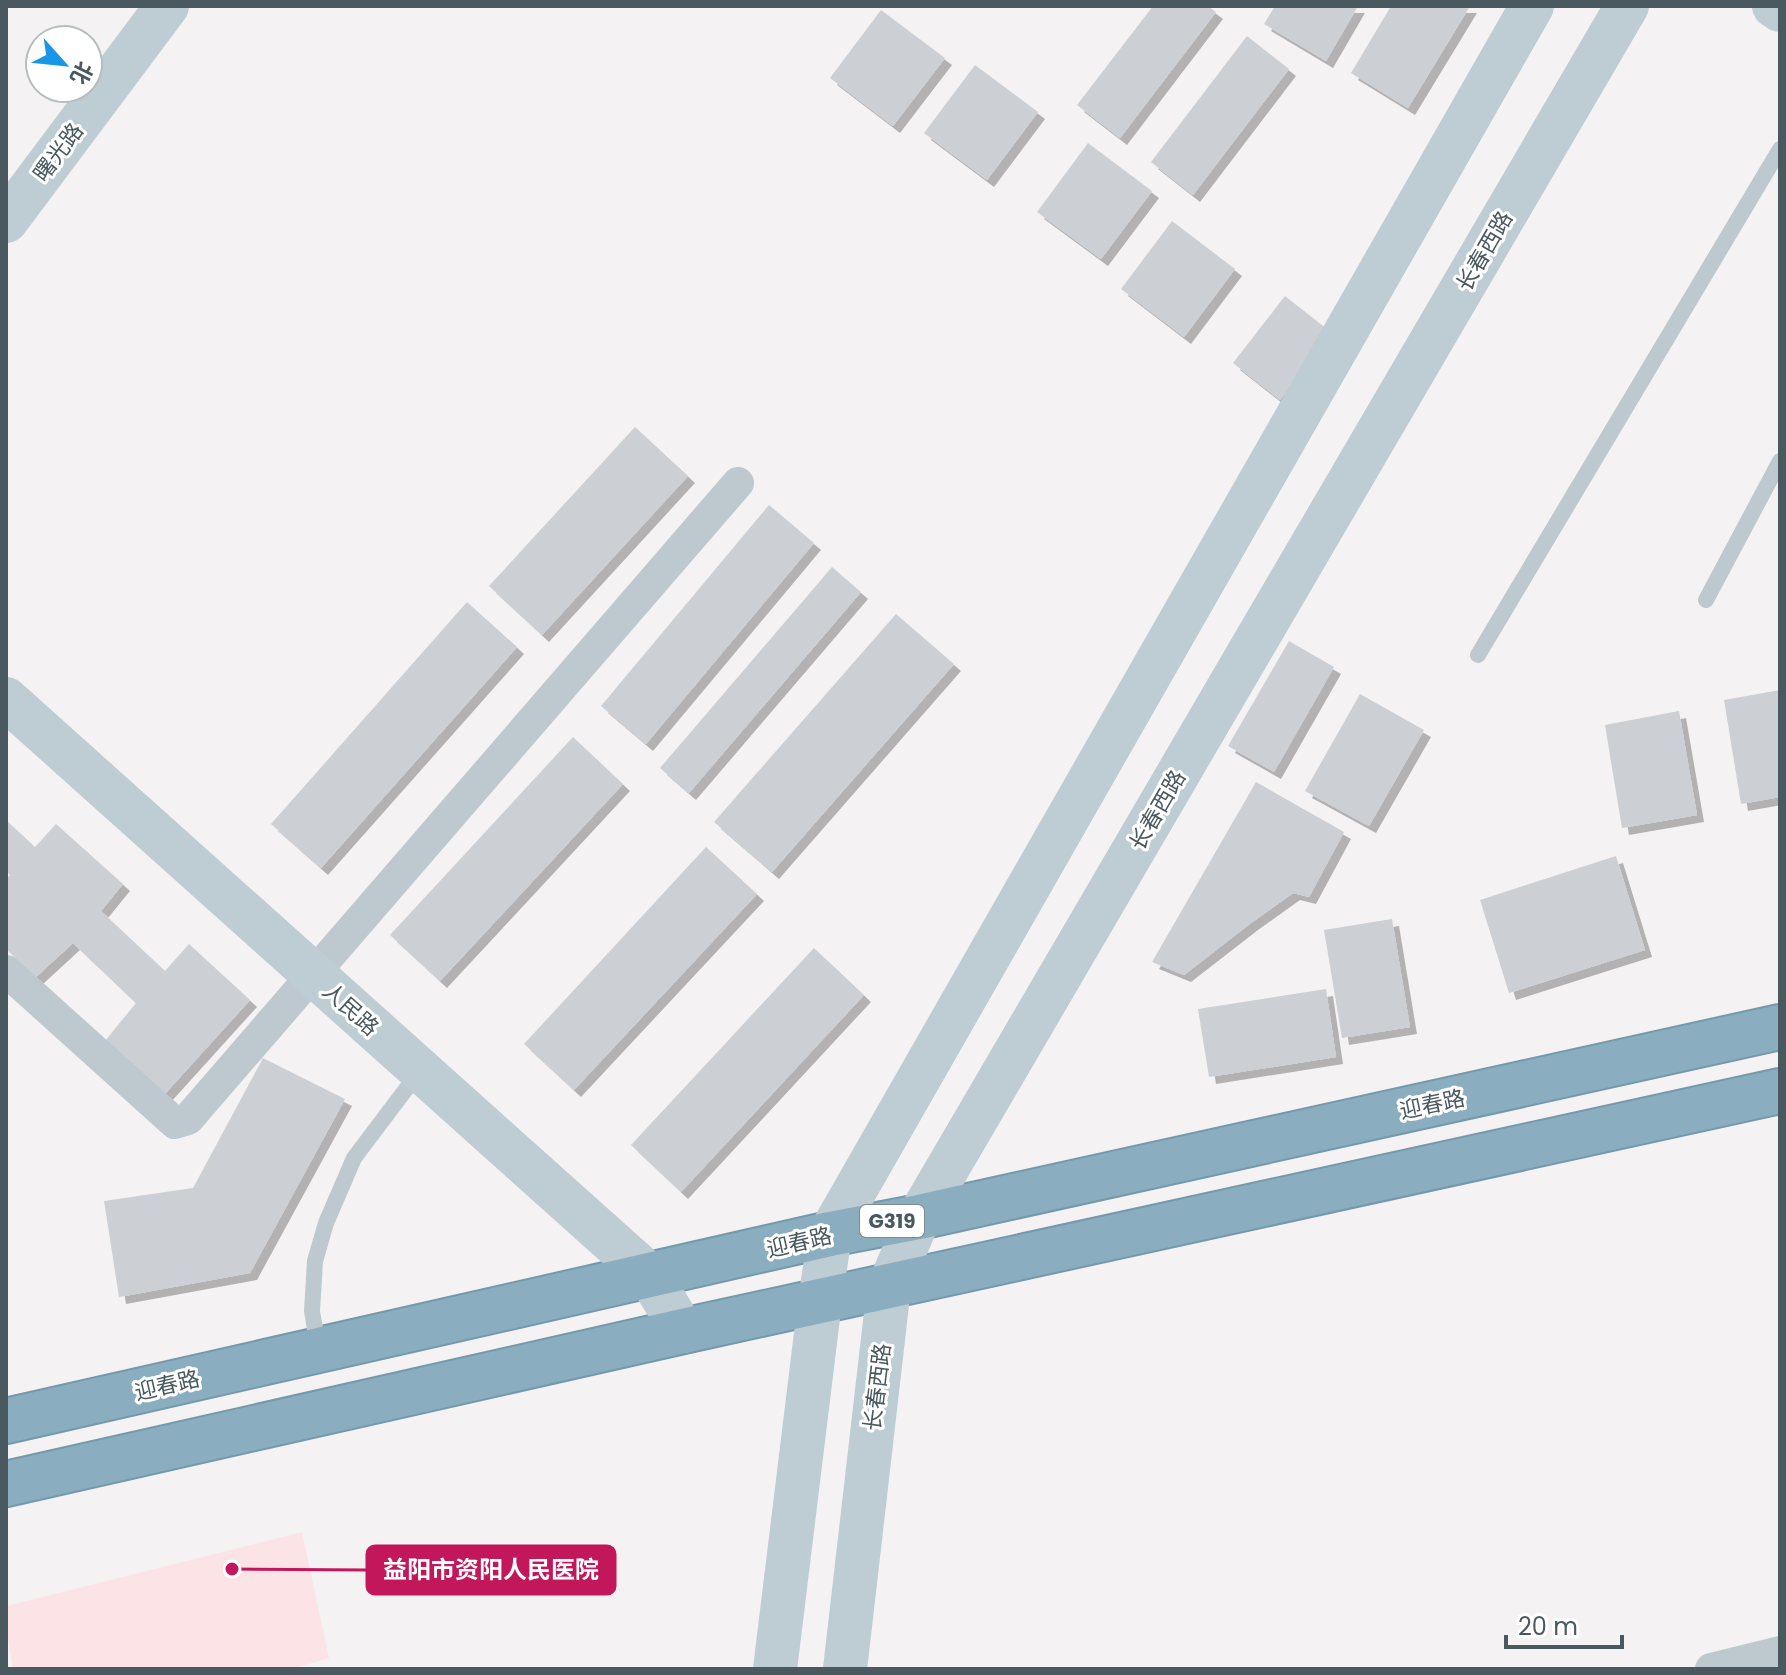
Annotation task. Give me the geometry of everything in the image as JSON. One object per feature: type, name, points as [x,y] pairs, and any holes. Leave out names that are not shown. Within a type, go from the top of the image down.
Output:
[{"type":"highway","name":"迎春路","points":[[6,1421],[830,1234],[1780,1027]]},
{"type":"highway","points":[[6,1484],[683,1331],[1780,1091]]},
{"type":"main road","name":"曙光路","points":[[6,221],[167,6]]},
{"type":"main road","points":[[775,1669],[830,1234],[1532,6]]},
{"type":"main road","name":"长春西路","points":[[845,1669],[889,1287],[919,1217],[1627,6]]},
{"type":"main road","points":[[1774,6],[1780,10]]},
{"type":"main road","name":"人民路","points":[[6,699],[649,1275],[683,1331]]},
{"type":"street","points":[[6,971],[175,1123],[188,1119],[738,483]]},
{"type":"street","points":[[1711,1669],[1780,1652]]},
{"type":"lane","points":[[1478,655],[1780,149]]},
{"type":"lane","points":[[1706,600],[1780,461]]},
{"type":"lane","points":[[319,1350],[312,1311],[315,1261],[326,1223],[354,1158],[420,1070]]},
{"type":"shaded area","points":[[302,1532],[329,1658],[292,1669],[13,1669],[6,1606]]},
{"type":"building","points":[[1153,6],[1208,6],[1216,12],[1120,138],[1077,105]]},
{"type":"building","points":[[1275,6],[1358,6],[1326,61],[1264,24]]},
{"type":"building","points":[[1391,6],[1470,6],[1408,108],[1351,73]]},
{"type":"building","points":[[881,10],[945,58],[893,126],[830,78]]},
{"type":"building","points":[[1247,36],[1289,69],[1193,195],[1151,162]]},
{"type":"building","points":[[975,65],[1038,112],[987,180],[924,133]]},
{"type":"building","points":[[1088,143],[1152,191],[1101,259],[1037,212]]},
{"type":"building","points":[[1172,221],[1235,269],[1184,337],[1121,289]]},
{"type":"building","points":[[1285,296],[1332,333],[1280,400],[1233,363]]},
{"type":"building","points":[[635,427],[688,476],[542,635],[489,586]]},
{"type":"building","points":[[769,505],[814,543],[646,744],[601,706]]},
{"type":"building","points":[[832,567],[861,592],[689,793],[660,768]]},
{"type":"building","points":[[467,602],[517,647],[321,868],[271,824]]},
{"type":"building","points":[[896,614],[954,664],[772,872],[714,822]]},
{"type":"building","points":[[1289,641],[1334,667],[1274,772],[1228,746]]},
{"type":"building","points":[[1780,690],[1780,797],[1741,804],[1724,700]]},
{"type":"building","points":[[1360,694],[1424,730],[1369,826],[1305,791]]},
{"type":"building","points":[[1679,711],[1697,815],[1622,828],[1605,725]]},
{"type":"building","points":[[573,737],[623,784],[440,981],[390,935]]},
{"type":"building","points":[[1256,782],[1344,832],[1309,897],[1293,893],[1184,975],[1152,962]]},
{"type":"building","points":[[6,820],[35,847],[56,824],[123,884],[101,911],[165,971],[189,944],[250,1000],[163,1096],[105,1041],[136,1003],[73,943],[36,977],[6,949],[6,879],[10,875],[6,871]]},
{"type":"building","points":[[706,847],[757,894],[574,1090],[524,1044]]},
{"type":"building","points":[[1616,856],[1645,950],[1509,993],[1480,900]]},
{"type":"building","points":[[1392,919],[1410,1027],[1342,1038],[1324,930]]},
{"type":"building","points":[[814,948],[864,995],[681,1192],[631,1145]]},
{"type":"building","points":[[1326,989],[1336,1057],[1209,1077],[1198,1009]]},
{"type":"building","points":[[263,1058],[345,1099],[250,1273],[119,1297],[104,1201],[193,1188]]},
{"type":"place","name":"益阳市资阳人民医院","points":[[232,1569]]}]
